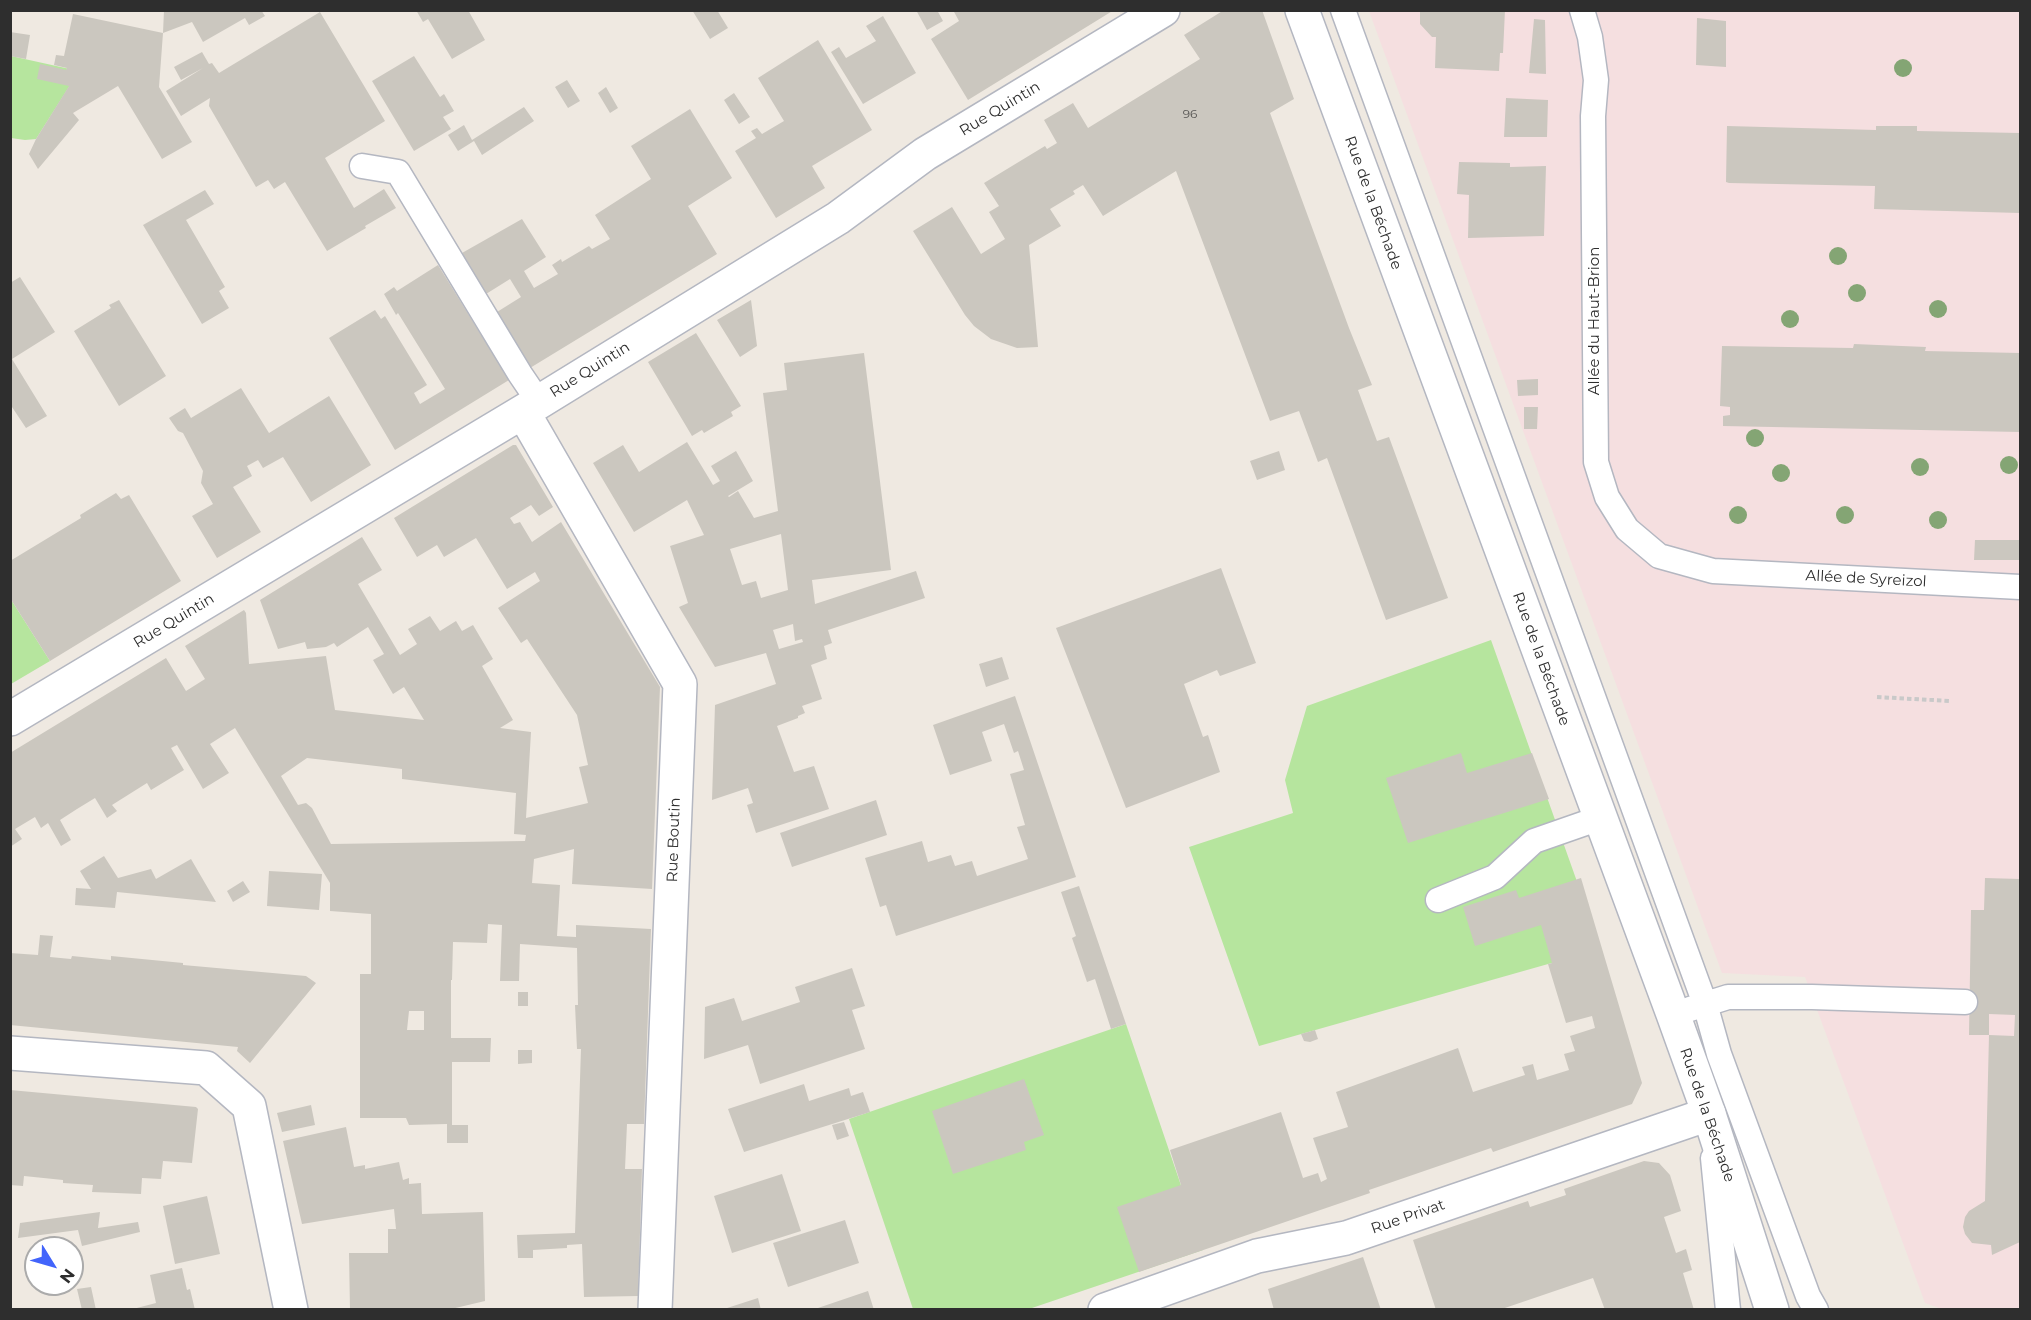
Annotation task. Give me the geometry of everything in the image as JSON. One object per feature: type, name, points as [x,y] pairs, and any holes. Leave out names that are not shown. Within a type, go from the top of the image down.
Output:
[{"type":"street","name":"Rue Quintin","points":[[10,719],[531,407],[838,218],[925,154],[1163,10]]},
{"type":"street","name":"Rue de la Béchade","points":[[1302,10],[1709,1114],[1772,1310]]},
{"type":"street","name":"Rue Boutin","points":[[531,407],[680,684],[655,1310]]},
{"type":"street","points":[[10,1053],[206,1068],[249,1106],[291,1310]]},
{"type":"street","name":"Rue Privat","points":[[1105,1310],[1257,1256],[1346,1239],[1709,1114]]},
{"type":"lane","points":[[1343,10],[1705,1004],[1719,1054],[1808,1296],[1816,1310]]},
{"type":"lane","name":"Allée du Haut-Brion","points":[[1582,10],[1590,37],[1596,80],[1593,116],[1596,462],[1607,497],[1627,529],[1659,556],[1713,570]]},
{"type":"lane","points":[[362,166],[398,172],[520,374],[531,407]]},
{"type":"lane","name":"Allée de Syreizol","points":[[1713,570],[2020,587]]},
{"type":"lane","points":[[1438,900],[1495,877],[1534,841],[1600,818]]},
{"type":"lane","points":[[1672,1014],[1728,997],[1965,1002]]},
{"type":"lane","points":[[1719,1054],[1709,1114],[1728,1310]]},
{"type":"path","points":[[1877,697],[1950,701]]},
{"type":"shaded area","points":[[1369,11],[2020,11],[2020,1309],[1942,1309],[1925,1303],[1805,977],[1722,973]]},
{"type":"green space","points":[[11,56],[79,71],[36,139],[11,138]]},
{"type":"green space","points":[[10,598],[50,661],[11,684],[10,684]]},
{"type":"green space","points":[[1491,640],[1601,949],[1259,1046],[1189,847],[1293,813],[1285,780],[1307,706]]},
{"type":"green space","points":[[1126,1024],[1203,1250],[1029,1309],[913,1309],[849,1119]]},
{"type":"building","points":[[164,10],[261,10],[265,16],[249,25],[245,18],[203,42],[192,22],[163,33]]},
{"type":"building","points":[[416,10],[468,10],[485,40],[452,59],[428,19],[423,22]]},
{"type":"building","points":[[692,10],[717,10],[728,28],[710,39]]},
{"type":"building","points":[[916,10],[937,10],[943,21],[927,30]]},
{"type":"building","points":[[953,10],[1114,10],[968,100],[931,39],[959,21]]},
{"type":"building","points":[[1224,10],[1262,10],[1294,99],[1270,113],[1372,385],[1358,390],[1377,441],[1389,437],[1448,598],[1386,620],[1327,458],[1318,462],[1299,411],[1270,421],[1176,171],[1103,216],[1083,185],[1073,191],[1075,194],[1050,209],[1061,226],[1029,245],[1038,347],[1017,348],[991,339],[974,326],[913,231],[952,207],[981,254],[1005,239],[989,212],[999,206],[984,183],[1045,146],[1047,149],[1057,143],[1044,120],[1073,103],[1088,128],[1200,59],[1184,35]]},
{"type":"building","points":[[1420,10],[1505,10],[1503,53],[1500,53],[1499,71],[1435,68],[1436,37],[1432,37],[1420,24]]},
{"type":"building","points":[[320,12],[385,121],[325,158],[354,208],[384,189],[396,208],[327,251],[285,182],[274,189],[268,180],[256,187],[209,106],[210,98],[181,116],[166,91],[203,68],[181,80],[174,67],[202,52],[209,64],[212,63],[219,73]]},
{"type":"building","points":[[73,14],[163,33],[159,87],[192,142],[162,159],[118,86],[73,113],[79,120],[38,169],[29,154],[69,86],[37,79],[40,64],[66,70],[67,68],[54,65],[56,55],[64,56]]},
{"type":"building","points":[[883,16],[916,73],[863,104],[831,52],[839,47],[846,58],[876,41],[866,26]]},
{"type":"building","points":[[1697,18],[1726,21],[1726,67],[1696,65]]},
{"type":"building","points":[[1534,19],[1545,20],[1546,74],[1529,73]]},
{"type":"building","points":[[10,32],[30,35],[26,59],[10,56]]},
{"type":"building","points":[[818,40],[872,130],[812,166],[825,188],[776,218],[735,151],[756,138],[751,131],[757,128],[762,134],[784,121],[758,78]]},
{"type":"building","points":[[414,56],[440,97],[444,94],[454,111],[443,117],[451,129],[414,151],[372,81]]},
{"type":"building","points":[[567,80],[580,101],[568,108],[555,87]]},
{"type":"building","points":[[606,87],[618,108],[610,113],[598,93]]},
{"type":"building","points":[[734,93],[750,117],[739,124],[724,100]]},
{"type":"building","points":[[1506,98],[1548,100],[1547,137],[1504,137]]},
{"type":"building","points":[[524,107],[534,121],[482,155],[474,141],[458,151],[448,135],[464,125],[472,140]]},
{"type":"building","points":[[690,109],[732,178],[688,206],[717,254],[530,368],[497,312],[521,297],[510,279],[486,294],[462,253],[522,219],[546,257],[524,271],[534,288],[558,274],[552,265],[561,259],[562,262],[589,246],[592,249],[610,239],[595,215],[651,179],[631,146]]},
{"type":"building","points":[[1727,126],[1876,130],[1876,126],[1917,126],[1917,131],[2020,133],[2020,213],[1874,209],[1875,186],[1729,183],[1726,182]]},
{"type":"building","points":[[1459,162],[1510,163],[1510,167],[1546,166],[1544,236],[1468,238],[1469,195],[1457,194]]},
{"type":"building","points":[[205,190],[214,204],[186,220],[225,287],[219,291],[229,308],[202,324],[143,225]]},
{"type":"building","points":[[438,265],[509,380],[395,450],[329,338],[375,310],[381,319],[385,316],[427,385],[414,393],[420,404],[445,389],[384,294],[394,287],[397,291]]},
{"type":"building","points":[[20,277],[55,332],[12,359],[47,416],[26,428],[10,404],[10,283]]},
{"type":"building","points":[[119,300],[166,376],[119,406],[74,331],[111,308],[109,305]]},
{"type":"building","points":[[751,300],[757,346],[740,357],[717,320]]},
{"type":"building","points":[[696,333],[741,406],[731,412],[733,416],[704,433],[702,430],[692,436],[648,362]]},
{"type":"building","points":[[1854,344],[1926,347],[1925,351],[2020,353],[2020,432],[1723,426],[1723,416],[1730,415],[1730,407],[1720,406],[1722,346],[1853,348]]},
{"type":"building","points":[[864,353],[891,570],[812,580],[815,604],[916,571],[925,598],[828,630],[832,643],[824,646],[827,659],[811,665],[822,699],[802,706],[805,713],[777,726],[794,772],[814,766],[829,809],[756,833],[747,805],[753,803],[748,788],[712,800],[715,705],[776,684],[766,653],[715,667],[679,607],[688,603],[670,546],[704,535],[687,500],[634,532],[593,463],[623,445],[639,472],[687,442],[713,485],[720,481],[711,466],[736,451],[753,481],[728,496],[738,491],[754,518],[778,511],[763,393],[787,390],[784,363]],"holes":[[[781,534],[788,590],[761,598],[756,581],[742,585],[730,549]],[[793,624],[795,641],[802,639],[803,642],[779,649],[773,630]]]},
{"type":"building","points":[[1538,379],[1538,395],[1518,396],[1517,380]]},
{"type":"building","points":[[241,388],[269,433],[329,396],[371,465],[311,502],[283,457],[263,468],[258,460],[247,466],[252,476],[233,487],[261,532],[217,558],[192,516],[213,504],[201,483],[203,471],[183,433],[178,431],[169,418],[185,408],[191,418]]},
{"type":"building","points":[[1524,407],[1538,407],[1537,429],[1524,429]]},
{"type":"building","points":[[516,445],[553,507],[539,516],[531,505],[510,518],[514,524],[520,522],[532,542],[561,522],[660,687],[652,889],[572,884],[574,849],[534,859],[532,883],[560,885],[557,936],[576,937],[576,925],[651,929],[644,1124],[627,1124],[625,1169],[642,1169],[638,1296],[584,1297],[582,1244],[567,1245],[567,1248],[533,1250],[533,1258],[518,1258],[517,1235],[575,1233],[581,1049],[577,1049],[575,1005],[578,1005],[577,948],[520,944],[519,981],[500,981],[502,925],[488,924],[487,943],[453,942],[451,1038],[491,1038],[490,1062],[452,1062],[452,1125],[468,1125],[468,1143],[447,1143],[447,1124],[409,1125],[406,1118],[360,1118],[360,974],[371,974],[371,914],[330,911],[330,883],[235,728],[210,744],[229,773],[203,789],[177,745],[171,748],[184,770],[151,790],[147,783],[112,805],[117,811],[107,818],[95,798],[77,809],[60,820],[71,840],[61,846],[48,823],[41,828],[35,817],[15,829],[22,839],[10,847],[10,753],[166,658],[186,691],[205,679],[185,646],[244,610],[249,664],[326,656],[335,710],[424,720],[404,687],[393,694],[373,660],[384,654],[368,627],[337,647],[334,643],[326,647],[307,649],[305,642],[278,649],[260,600],[362,537],[382,570],[358,584],[400,655],[417,644],[408,629],[430,616],[440,631],[456,621],[462,631],[473,625],[493,659],[482,666],[513,720],[500,728],[531,732],[526,818],[588,803],[579,767],[588,765],[577,715],[527,639],[521,643],[498,608],[540,581],[535,572],[507,589],[476,538],[444,557],[437,545],[417,557],[394,518]],"holes":[[[307,758],[402,769],[402,779],[516,793],[514,834],[526,835],[525,841],[331,844],[312,808],[306,803],[298,805],[281,776]],[[409,1011],[424,1011],[424,1030],[407,1030]]]},
{"type":"building","points":[[1279,451],[1285,470],[1257,480],[1250,461]]},
{"type":"building","points":[[116,493],[121,499],[129,495],[181,581],[50,661],[10,598],[10,561],[81,518],[80,515]]},
{"type":"building","points":[[1975,540],[2020,540],[2020,560],[1974,560]]},
{"type":"building","points":[[1221,568],[1256,663],[1220,676],[1217,670],[1184,684],[1203,737],[1208,735],[1220,772],[1126,808],[1056,628]]},
{"type":"building","points":[[1002,657],[1009,679],[986,687],[979,664]]},
{"type":"building","points":[[1015,696],[1076,877],[896,936],[886,905],[880,907],[865,858],[922,841],[928,862],[951,855],[955,866],[972,861],[977,876],[1028,859],[1017,827],[1025,825],[1010,774],[1024,770],[1018,751],[1014,753],[1004,724],[982,732],[992,761],[950,775],[933,725]]},
{"type":"building","points":[[1461,753],[1467,773],[1532,753],[1549,799],[1408,843],[1386,778]]},
{"type":"building","points":[[876,800],[887,835],[792,867],[780,833]]},
{"type":"building","points":[[104,856],[118,878],[151,869],[156,879],[191,859],[216,902],[117,892],[115,908],[75,905],[76,888],[91,889],[80,871]]},
{"type":"building","points":[[269,871],[322,874],[319,910],[267,906]]},
{"type":"building","points":[[1581,878],[1642,1083],[1632,1104],[1493,1152],[1491,1148],[1369,1190],[1370,1193],[1139,1272],[1117,1207],[1181,1185],[1170,1150],[1281,1112],[1303,1178],[1318,1173],[1321,1182],[1327,1179],[1313,1138],[1348,1127],[1336,1092],[1458,1048],[1473,1092],[1525,1075],[1522,1067],[1533,1064],[1537,1080],[1569,1070],[1564,1054],[1575,1051],[1570,1036],[1595,1028],[1592,1016],[1566,1023],[1548,964],[1552,963],[1541,925],[1475,946],[1463,907],[1516,890],[1519,898]]},
{"type":"building","points":[[1985,878],[2020,879],[2020,1242],[1992,1255],[1991,1245],[1972,1243],[1963,1227],[1969,1211],[1985,1201],[1989,1035],[1969,1035],[1971,910],[1984,910]],"holes":[[[1989,1014],[2015,1015],[2014,1036],[1989,1035]]]},
{"type":"building","points":[[243,881],[250,892],[233,902],[227,891]]},
{"type":"building","points":[[1079,886],[1126,1024],[1111,1029],[1095,979],[1087,982],[1072,938],[1076,936],[1061,892]]},
{"type":"building","points":[[40,935],[53,936],[50,957],[71,959],[72,956],[111,960],[111,956],[183,963],[183,965],[306,976],[316,983],[250,1063],[237,1051],[238,1047],[10,1025],[10,953],[38,955]]},
{"type":"building","points":[[852,968],[865,1006],[852,1010],[865,1049],[760,1084],[748,1045],[704,1059],[705,1007],[734,998],[742,1021],[800,1002],[795,987]]},
{"type":"building","points":[[518,992],[528,992],[528,1006],[518,1006]]},
{"type":"building","points":[[1315,1030],[1318,1039],[1310,1042],[1304,1041],[1301,1034]]},
{"type":"building","points":[[518,1050],[532,1050],[532,1063],[518,1064]]},
{"type":"building","points":[[1024,1079],[1044,1135],[1024,1142],[1026,1150],[953,1174],[932,1111]]},
{"type":"building","points":[[804,1084],[809,1101],[849,1088],[851,1096],[863,1092],[870,1112],[744,1152],[728,1109]]},
{"type":"building","points":[[10,1090],[196,1107],[198,1109],[192,1163],[163,1161],[161,1179],[142,1178],[141,1194],[92,1192],[93,1185],[63,1183],[63,1180],[24,1176],[23,1186],[10,1185],[12,1164],[10,1164]]},
{"type":"building","points":[[311,1105],[315,1125],[282,1132],[277,1113]]},
{"type":"building","points":[[844,1122],[849,1136],[837,1140],[832,1125]]},
{"type":"building","points":[[346,1127],[354,1167],[365,1165],[365,1169],[399,1162],[403,1180],[409,1178],[409,1184],[421,1183],[422,1214],[483,1212],[485,1301],[447,1310],[350,1310],[349,1253],[388,1253],[388,1229],[396,1229],[394,1209],[302,1224],[283,1141]]},
{"type":"building","points":[[1644,1161],[1659,1163],[1670,1175],[1681,1211],[1664,1217],[1676,1253],[1686,1249],[1692,1270],[1683,1273],[1694,1310],[1605,1310],[1593,1278],[1499,1310],[1436,1310],[1413,1240],[1528,1201],[1530,1207],[1566,1195],[1564,1189]]},
{"type":"building","points":[[782,1174],[801,1231],[732,1253],[714,1196]]},
{"type":"building","points":[[207,1196],[220,1254],[175,1264],[163,1206]]},
{"type":"building","points":[[100,1212],[98,1228],[138,1222],[140,1232],[84,1246],[84,1236],[80,1236],[78,1230],[18,1238],[20,1223]]},
{"type":"building","points":[[845,1220],[859,1263],[788,1287],[773,1243]]},
{"type":"building","points":[[1363,1257],[1381,1310],[1274,1310],[1268,1289]]},
{"type":"building","points":[[182,1268],[195,1310],[129,1310],[156,1303],[150,1275]]},
{"type":"building","points":[[91,1287],[96,1310],[82,1310],[79,1296],[84,1296],[84,1288]]},
{"type":"building","points":[[868,1291],[874,1310],[815,1310],[815,1309]]},
{"type":"building","points":[[758,1298],[761,1310],[724,1310],[724,1309]]}]
